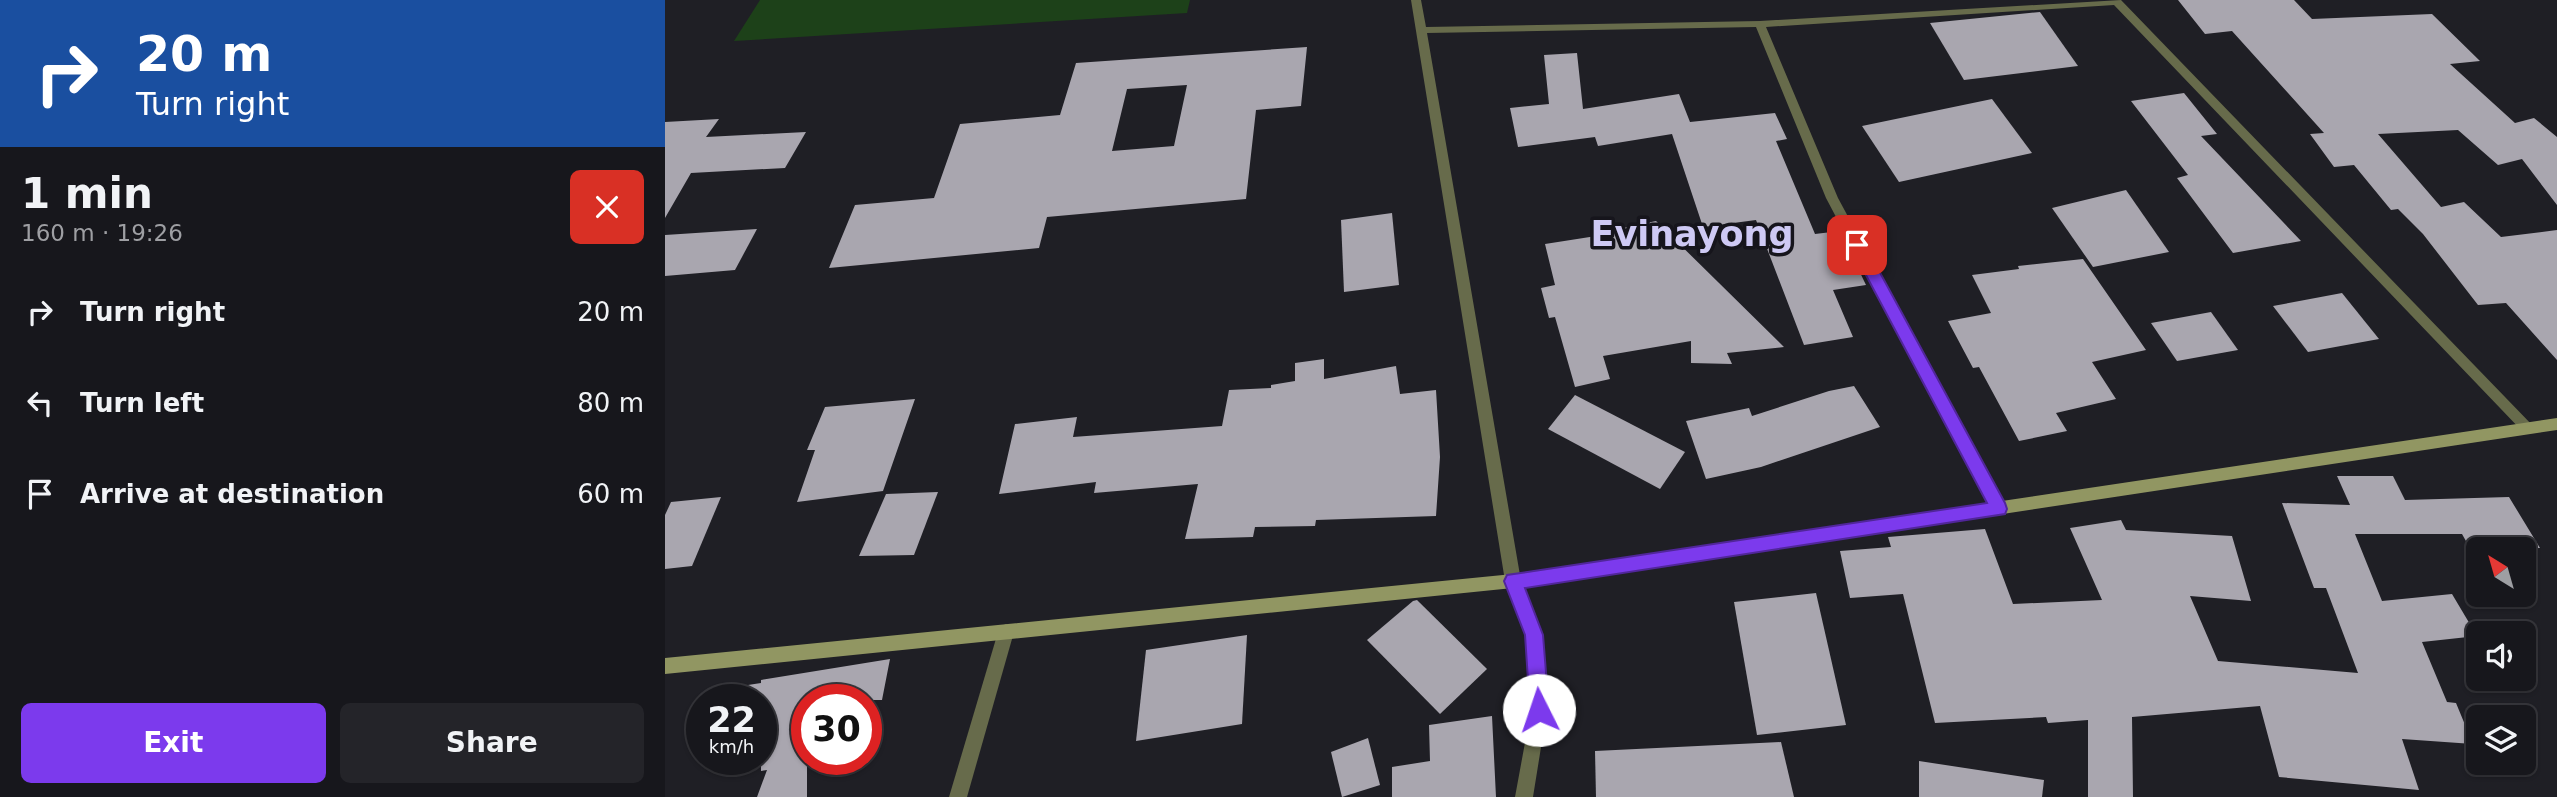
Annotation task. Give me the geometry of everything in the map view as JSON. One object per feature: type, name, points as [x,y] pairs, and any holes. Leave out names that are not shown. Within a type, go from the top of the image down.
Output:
[{"type":"street","points":[[1416,0],[1513,581],[1534,635],[1539,710],[1524,797]]},
{"type":"street","points":[[1421,30],[1760,24],[2116,1],[2528,429]]},
{"type":"street","points":[[1760,24],[1832,198],[1999,509]]},
{"type":"street","points":[[665,666],[1513,581],[2557,424]]},
{"type":"street","points":[[958,797],[1006,632]]},
{"type":"green space","points":[[760,0],[1190,0],[1187,13],[734,41]]},
{"type":"building","points":[[2178,0],[2294,0],[2312,19],[2432,14],[2480,61],[2450,64],[2515,123],[2534,118],[2557,137],[2557,205],[2522,159],[2498,165],[2458,130],[2378,134],[2441,207],[2464,202],[2501,237],[2557,230],[2557,360],[2506,303],[2478,305],[2423,234],[2398,209],[2391,210],[2354,165],[2334,167],[2310,134],[2324,133],[2232,31],[2205,34]]},
{"type":"building","points":[[2040,12],[2078,66],[1964,80],[1930,23]]},
{"type":"building","points":[[1307,47],[1301,106],[1256,110],[1246,199],[1047,217],[1039,248],[829,268],[855,205],[934,198],[960,124],[1060,115],[1076,63]],"holes":[[[1187,85],[1174,146],[1112,151],[1127,89]]]},
{"type":"building","points":[[1577,53],[1583,109],[1679,94],[1690,122],[1775,113],[1787,139],[1776,141],[1815,234],[1840,231],[1866,285],[1833,290],[1853,337],[1804,345],[1756,220],[1703,227],[1672,134],[1598,146],[1595,137],[1518,147],[1510,108],[1549,104],[1544,55]]},
{"type":"building","points":[[2184,93],[2217,134],[2201,136],[2301,241],[2233,253],[2177,178],[2188,175],[2131,101]]},
{"type":"building","points":[[1992,99],[2032,153],[1899,182],[1862,126]]},
{"type":"building","points":[[719,119],[706,137],[806,132],[785,168],[691,173],[665,218],[665,122]]},
{"type":"building","points":[[2126,190],[2169,252],[2093,267],[2052,208]]},
{"type":"building","points":[[1392,213],[1399,285],[1344,292],[1341,220]]},
{"type":"building","points":[[1656,221],[1784,347],[1727,353],[1732,364],[1691,363],[1691,341],[1603,356],[1610,379],[1575,387],[1555,317],[1549,318],[1541,288],[1555,285],[1545,244],[1609,234],[1608,231]]},
{"type":"building","points":[[757,229],[735,270],[665,276],[665,235]]},
{"type":"building","points":[[2083,259],[2146,350],[2092,362],[2116,399],[2056,413],[2067,431],[2019,441],[1979,367],[1973,368],[1948,321],[1991,313],[1972,275],[2019,269],[2018,266]]},
{"type":"building","points":[[2342,293],[2379,339],[2308,352],[2273,306]]},
{"type":"building","points":[[2211,312],[2238,350],[2177,361],[2151,323]]},
{"type":"building","points":[[1324,359],[1324,379],[1396,366],[1400,394],[1436,390],[1440,457],[1436,516],[1316,520],[1315,526],[1255,527],[1253,537],[1185,539],[1198,484],[1094,493],[1096,482],[999,494],[1015,424],[1077,417],[1073,437],[1222,426],[1229,390],[1271,388],[1271,385],[1295,381],[1295,363]]},
{"type":"building","points":[[1854,386],[1880,427],[1761,467],[1706,479],[1686,421],[1749,408],[1752,416],[1829,391]]},
{"type":"building","points":[[1575,395],[1685,452],[1660,489],[1548,429]]},
{"type":"building","points":[[915,399],[883,491],[797,502],[815,450],[807,450],[825,407]]},
{"type":"building","points":[[2337,476],[2393,476],[2405,500],[2509,497],[2533,537],[2466,537],[2466,541],[2462,534],[2355,534],[2382,601],[2452,594],[2468,621],[2466,637],[2422,642],[2447,702],[2456,703],[2466,727],[2466,744],[2402,739],[2419,790],[2279,777],[2260,706],[2132,717],[2133,797],[2088,797],[2088,720],[2048,723],[2046,717],[1935,723],[1903,594],[1850,598],[1840,551],[1891,547],[1888,537],[1985,529],[2013,604],[2102,600],[2070,528],[2121,520],[2126,530],[2232,536],[2251,601],[2190,596],[2218,661],[2358,673],[2326,588],[2314,588],[2282,503],[2350,505]]},
{"type":"building","points":[[938,492],[914,555],[859,556],[886,494]]},
{"type":"building","points":[[721,497],[692,566],[665,569],[665,515],[671,502]]},
{"type":"building","points":[[1816,593],[1846,725],[1757,735],[1734,602]]},
{"type":"building","points":[[1417,600],[1487,669],[1440,714],[1367,640]]},
{"type":"building","points":[[1247,635],[1242,724],[1136,741],[1146,650]]},
{"type":"building","points":[[890,659],[882,700],[882,684],[791,684],[791,775],[807,775],[807,797],[757,797],[765,775],[777,775],[777,684],[754,684],[761,683],[761,680]]},
{"type":"building","points":[[1492,716],[1496,797],[1392,797],[1392,767],[1430,761],[1429,725]]},
{"type":"building","points":[[1368,738],[1380,785],[1342,797],[1331,752]]},
{"type":"building","points":[[1781,742],[1794,797],[1596,797],[1595,751]]},
{"type":"building","points":[[1919,761],[2044,780],[2042,797],[1919,797]]},
{"type":"district","name":"Evinayong","points":[[1692,234]]},
{"type":"route","points":[[1539,710],[1534,635],[1513,581],[1999,509],[1857,245]]}]
